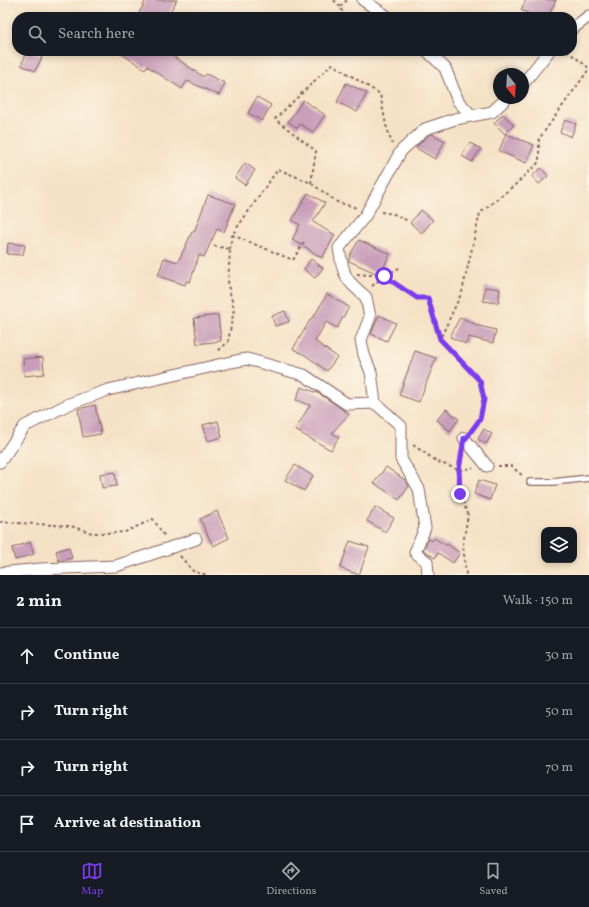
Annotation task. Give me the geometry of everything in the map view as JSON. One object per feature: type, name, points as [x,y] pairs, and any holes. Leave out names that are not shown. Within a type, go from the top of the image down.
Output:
[{"type":"street","points":[[363,0],[381,12]]},
{"type":"street","points":[[577,25],[589,16]]},
{"type":"street","points":[[432,56],[445,68],[458,101],[472,116]]},
{"type":"street","points":[[529,76],[545,56]]},
{"type":"street","points":[[428,575],[427,562],[415,552],[425,528],[419,489],[401,459],[402,426],[375,403],[371,372],[364,355],[361,340],[370,317],[366,297],[351,285],[343,272],[340,248],[367,212],[401,151],[425,130],[455,119],[492,112],[501,104]]},
{"type":"street","points":[[0,462],[25,426],[69,404],[108,390],[231,362],[247,360],[304,375],[347,404],[375,403]]},
{"type":"street","points":[[464,438],[487,466]]},
{"type":"street","points":[[0,573],[116,566],[196,539]]},
{"type":"lane","points":[[530,482],[553,482],[589,478]]},
{"type":"path","points":[[334,0],[342,12]]},
{"type":"path","points":[[340,7],[347,0]]},
{"type":"path","points":[[440,339],[462,292],[480,213],[516,184],[540,162],[539,139],[589,69],[574,56]]},
{"type":"path","points":[[311,183],[316,151],[274,120],[332,64],[380,94],[386,125],[397,158]]},
{"type":"path","points":[[216,353],[228,342],[234,309],[228,285],[232,235],[278,169],[311,183],[337,202],[367,212],[394,214],[408,221]]},
{"type":"path","points":[[232,235],[293,260],[304,242]]},
{"type":"path","points":[[214,246],[230,249]]},
{"type":"path","points":[[366,297],[373,285],[384,276],[399,268]]},
{"type":"path","points":[[343,272],[384,276],[417,298],[428,298],[440,339],[480,381],[484,399],[480,419],[464,441],[464,438],[459,470],[460,494],[468,515],[463,544],[466,575]]},
{"type":"path","points":[[401,459],[408,448],[414,445],[438,462],[459,470],[487,466],[511,466],[530,482]]},
{"type":"path","points":[[0,522],[71,526],[92,533],[111,533],[124,532],[153,519],[172,548],[194,572],[208,575]]},
{"type":"building","points":[[146,0],[177,0],[170,12],[140,12]]},
{"type":"building","points":[[526,0],[556,0],[550,12],[525,12],[521,10]]},
{"type":"building","points":[[26,56],[42,57],[35,71],[21,65]]},
{"type":"building","points":[[125,56],[172,56],[204,77],[206,74],[225,83],[219,95],[187,81],[182,89],[147,66],[145,69]]},
{"type":"building","points":[[346,83],[367,93],[357,112],[337,102]]},
{"type":"building","points":[[257,97],[271,105],[262,121],[248,113]]},
{"type":"building","points":[[303,100],[325,115],[313,132],[300,124],[298,128],[288,122]]},
{"type":"building","points":[[503,114],[514,125],[505,134],[494,123]]},
{"type":"building","points":[[565,120],[576,124],[571,137],[560,132]]},
{"type":"building","points":[[432,134],[445,141],[435,159],[416,148],[429,135]]},
{"type":"building","points":[[506,134],[534,145],[526,163],[499,151]]},
{"type":"building","points":[[470,143],[481,149],[472,162],[462,156]]},
{"type":"building","points":[[245,163],[255,170],[245,185],[235,178]]},
{"type":"building","points":[[541,168],[548,176],[539,184],[532,176]]},
{"type":"building","points":[[308,193],[325,203],[313,222],[335,235],[322,258],[292,240],[300,225],[292,220]]},
{"type":"building","points":[[208,195],[235,204],[224,232],[217,229],[204,257],[199,255],[190,282],[186,281],[185,285],[158,276],[164,258],[178,262],[192,232],[194,232]]},
{"type":"building","points":[[421,210],[433,220],[422,233],[410,223]]},
{"type":"building","points":[[359,240],[390,254],[380,275],[349,261],[350,255]]},
{"type":"building","points":[[8,243],[25,245],[23,255],[7,254]]},
{"type":"building","points":[[311,259],[323,268],[315,278],[304,269]]},
{"type":"building","points":[[485,287],[500,289],[498,303],[483,301]]},
{"type":"building","points":[[327,294],[349,307],[337,328],[326,322],[315,341],[337,357],[327,371],[305,355],[293,349]]},
{"type":"building","points":[[285,311],[289,322],[275,326],[272,316]]},
{"type":"building","points":[[218,315],[221,341],[197,344],[194,318]]},
{"type":"building","points":[[379,315],[396,323],[387,341],[371,334]]},
{"type":"building","points":[[460,317],[479,326],[496,330],[493,343],[469,337],[466,344],[450,337]]},
{"type":"building","points":[[415,351],[436,358],[419,402],[399,395]]},
{"type":"building","points":[[43,357],[44,374],[24,376],[23,359]]},
{"type":"building","points":[[301,387],[320,394],[349,414],[332,433],[339,437],[331,450],[295,430],[310,405],[296,400]]},
{"type":"building","points":[[95,405],[101,434],[83,437],[78,409]]},
{"type":"building","points":[[446,409],[459,419],[450,431],[437,420]]},
{"type":"building","points":[[218,421],[222,437],[208,441],[203,425]]},
{"type":"building","points":[[484,429],[492,434],[486,444],[478,439]]},
{"type":"building","points":[[295,465],[313,476],[304,491],[285,480]]},
{"type":"building","points":[[386,467],[405,480],[409,486],[399,500],[374,483]]},
{"type":"building","points":[[115,472],[117,486],[102,488],[100,474]]},
{"type":"building","points":[[479,480],[495,485],[490,500],[474,494]]},
{"type":"building","points":[[375,507],[394,518],[385,532],[367,521]]},
{"type":"building","points":[[217,511],[229,538],[213,546],[200,519]]},
{"type":"building","points":[[434,538],[446,545],[447,544],[460,553],[453,563],[438,553],[435,558],[423,550],[429,539],[432,541]]},
{"type":"building","points":[[350,541],[369,547],[359,575],[340,568]]},
{"type":"building","points":[[30,542],[34,554],[15,560],[12,548]]},
{"type":"building","points":[[69,547],[72,558],[59,561],[56,551]]},
{"type":"route","points":[[384,276],[417,298],[428,298],[440,339],[480,381],[484,399],[480,419],[464,441],[464,438],[459,470],[460,494]]}]
